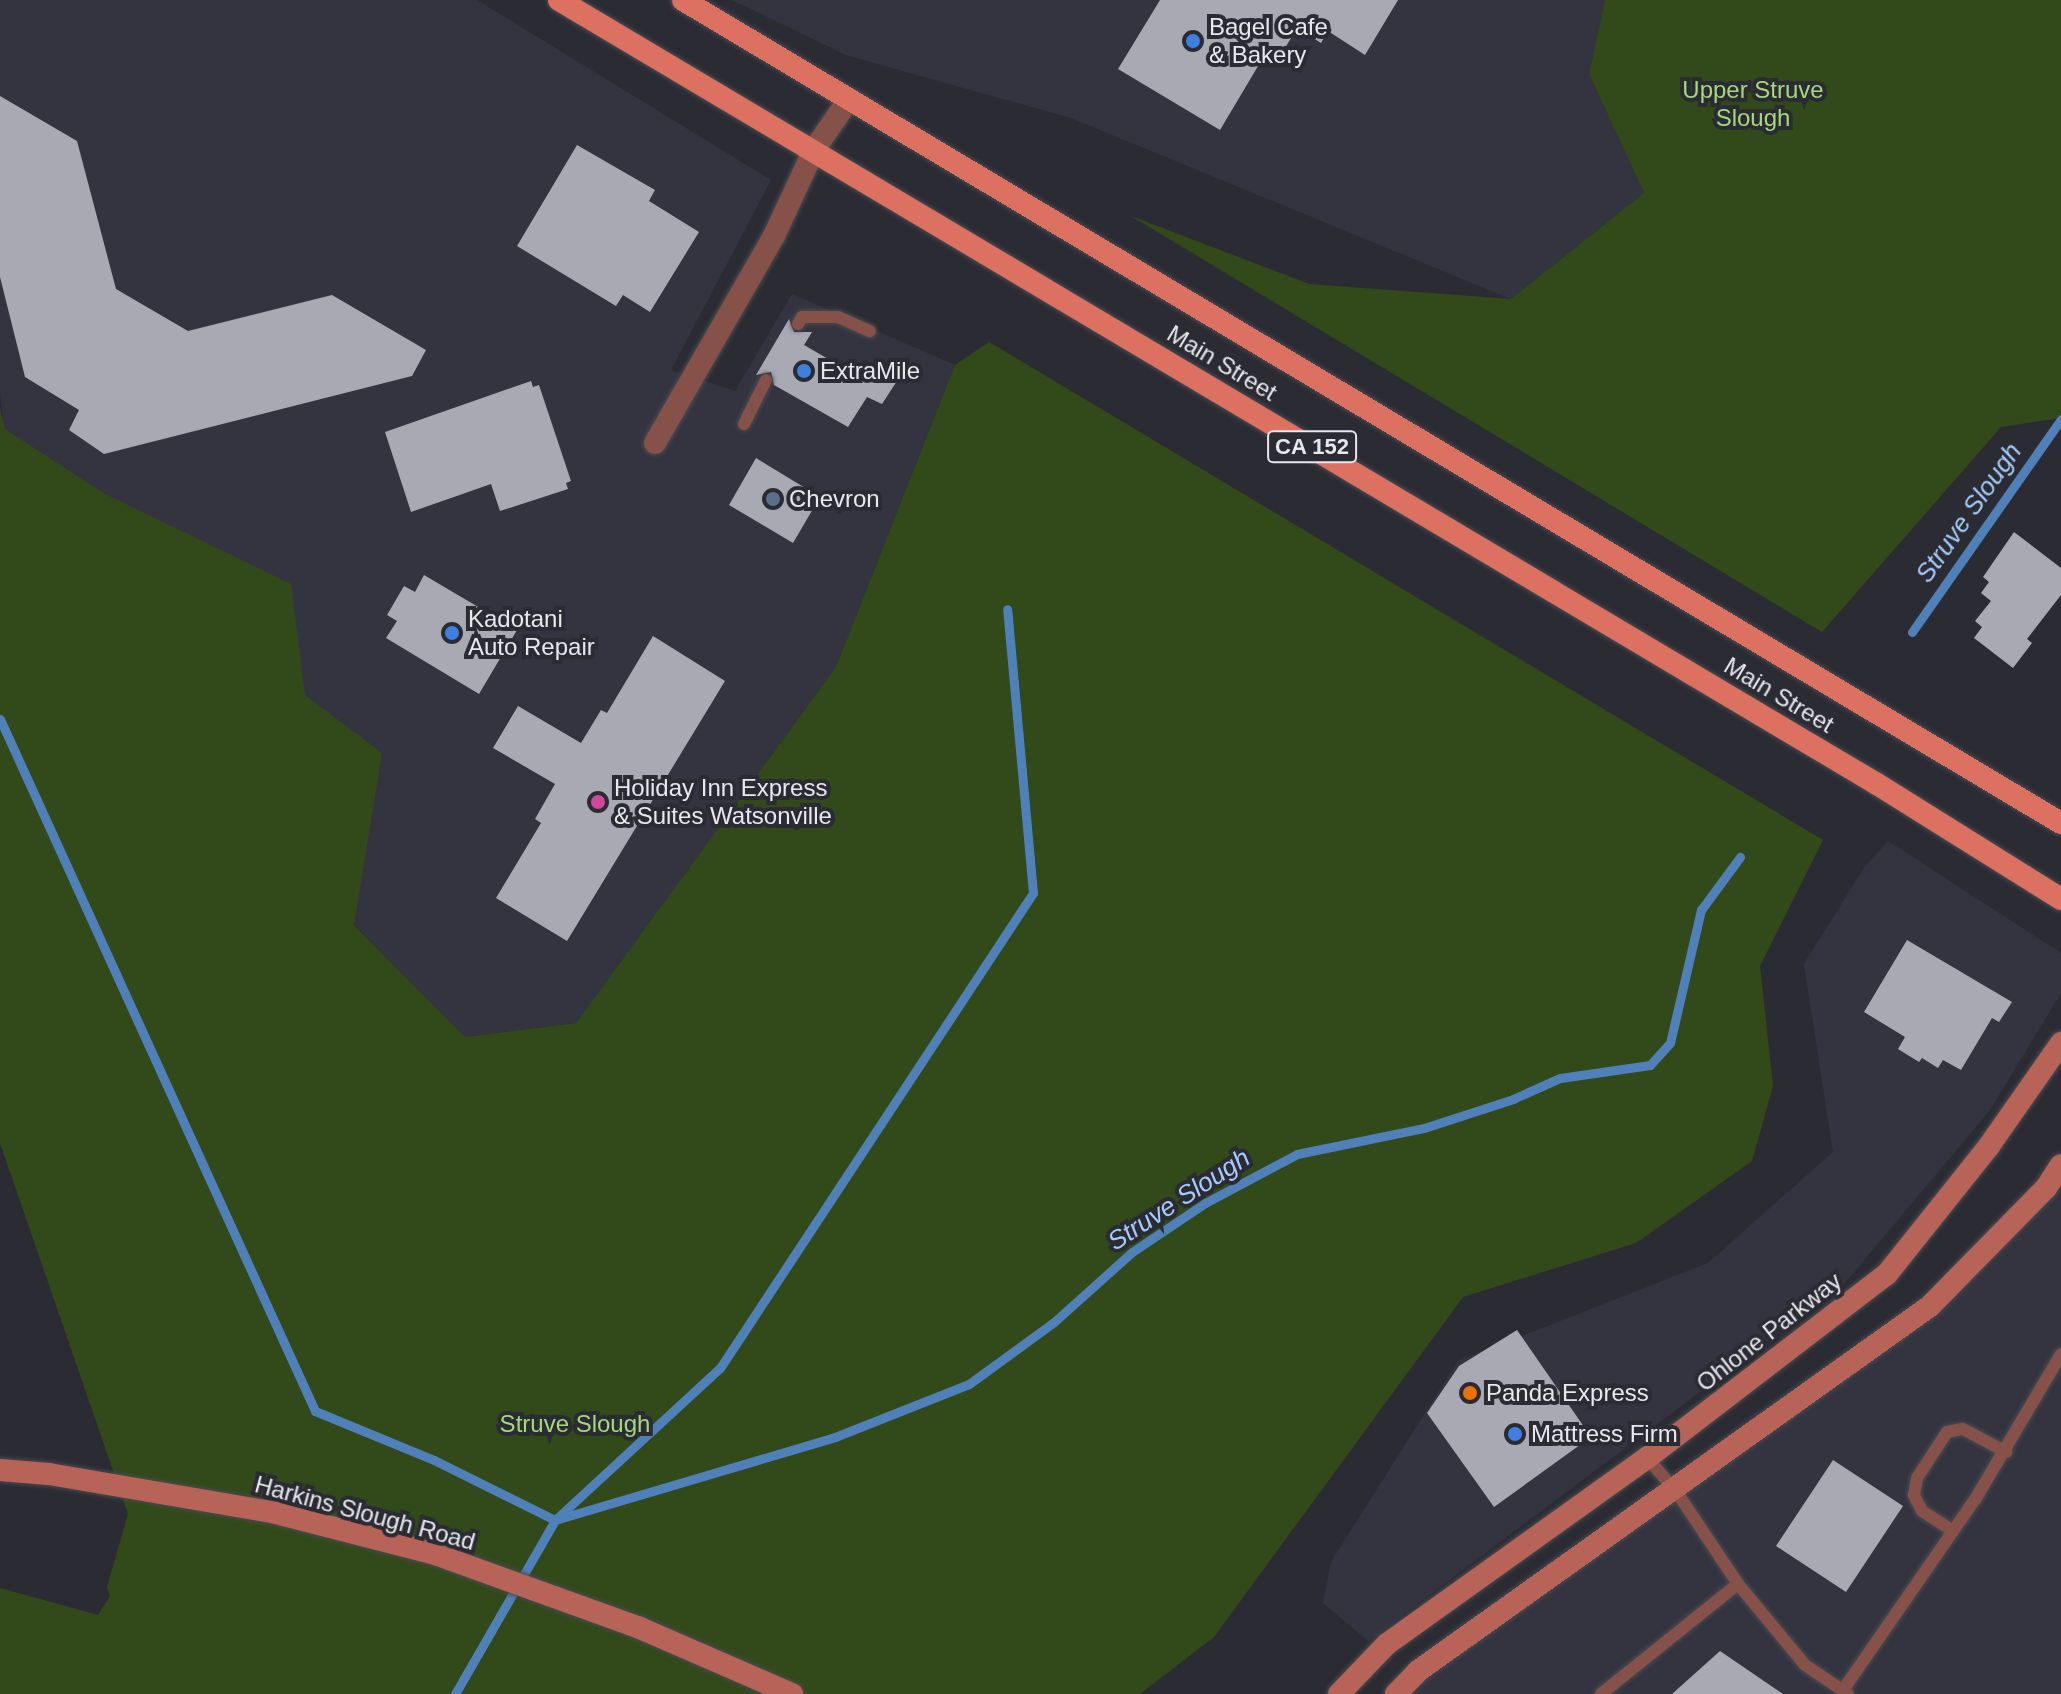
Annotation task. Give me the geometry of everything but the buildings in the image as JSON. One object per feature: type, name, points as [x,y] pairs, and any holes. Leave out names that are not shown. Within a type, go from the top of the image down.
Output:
[{"type":"main road","name":"Main Street","points":[[559,0],[1863,775],[2061,899]]},
{"type":"main road","name":"Main Street","points":[[683,0],[2061,823]]},
{"type":"main road","name":"Ohlone Parkway","points":[[1339,1694],[1387,1644],[1647,1458],[1887,1274],[1989,1146],[2061,1043]]},
{"type":"main road","points":[[1396,1694],[1418,1671],[1676,1491],[1930,1306],[2046,1188],[2061,1165]]},
{"type":"main road","name":"Harkins Slough Road","points":[[0,1470],[49,1474],[276,1513],[432,1553],[640,1628],[792,1694]]},
{"type":"street","points":[[655,443],[774,236],[814,150],[849,99]]},
{"type":"lane","points":[[798,324],[802,317],[838,317],[870,331]]},
{"type":"lane","points":[[744,424],[766,380]]},
{"type":"lane","points":[[1647,1458],[1676,1491],[1738,1584],[1805,1665],[1845,1692],[2006,1452],[2061,1354]]},
{"type":"lane","points":[[1953,1531],[1922,1511],[1914,1495],[1917,1478],[1947,1432],[1963,1429],[2006,1452]]},
{"type":"lane","points":[[1601,1694],[1738,1584]]},
{"type":"shaded area","points":[[0,0],[477,0],[771,180],[671,370],[735,391],[792,294],[955,365],[836,667],[576,1023],[465,1037],[329,899],[105,494],[4,429],[0,394]]},
{"type":"shaded area","points":[[732,0],[1605,0],[1589,74],[1644,193],[1511,299],[1071,118],[846,55]]},
{"type":"shaded area","points":[[1888,841],[2061,953],[2061,993],[1990,1110],[1845,1283],[1368,1641],[1323,1603],[1331,1562],[1458,1361],[1708,1263],[1833,1152],[1804,964],[1864,868]]},
{"type":"shaded area","points":[[2061,1171],[2061,1694],[1396,1694],[1930,1306]]},
{"type":"green space","name":"Upper Struve Slough","points":[[1605,0],[2061,0],[2061,418],[2001,427],[1822,632],[1131,216],[1309,284],[1511,299],[1644,193],[1589,74]]},
{"type":"green space","points":[[989,342],[1823,840],[1760,966],[1773,1086],[1752,1161],[1636,1243],[1463,1297],[1214,1637],[1140,1694],[0,1694],[0,1588],[98,1615],[110,1596],[107,1587],[128,1514],[0,1143],[0,408],[5,429],[105,494],[291,584],[305,695],[382,753],[354,925],[465,1037],[576,1023],[836,667],[955,365]]},
{"type":"waterway","name":"Struve Slough","points":[[1912,632],[2061,419]]},
{"type":"waterway","points":[[0,719],[315,1411],[434,1460],[555,1520],[720,1368],[1033,893],[1007,609]]},
{"type":"waterway","name":"Struve Slough","points":[[455,1694],[555,1520],[835,1437],[969,1384],[1054,1322],[1132,1252],[1205,1203],[1297,1154],[1424,1128],[1513,1099],[1560,1078],[1650,1065],[1670,1043],[1701,910],[1740,857]]},
{"type":"place","name":"Bagel Cafe & Bakery","points":[[1193,41]]},
{"type":"place","name":"ExtraMile","points":[[804,371]]},
{"type":"place","name":"Chevron","points":[[773,499]]},
{"type":"place","name":"Kadotani Auto Repair","points":[[452,633]]},
{"type":"place","name":"Holiday Inn Express & Suites Watsonville","points":[[598,802]]},
{"type":"place","name":"Panda Express","points":[[1470,1393]]},
{"type":"place","name":"Mattress Firm","points":[[1515,1434]]}]
